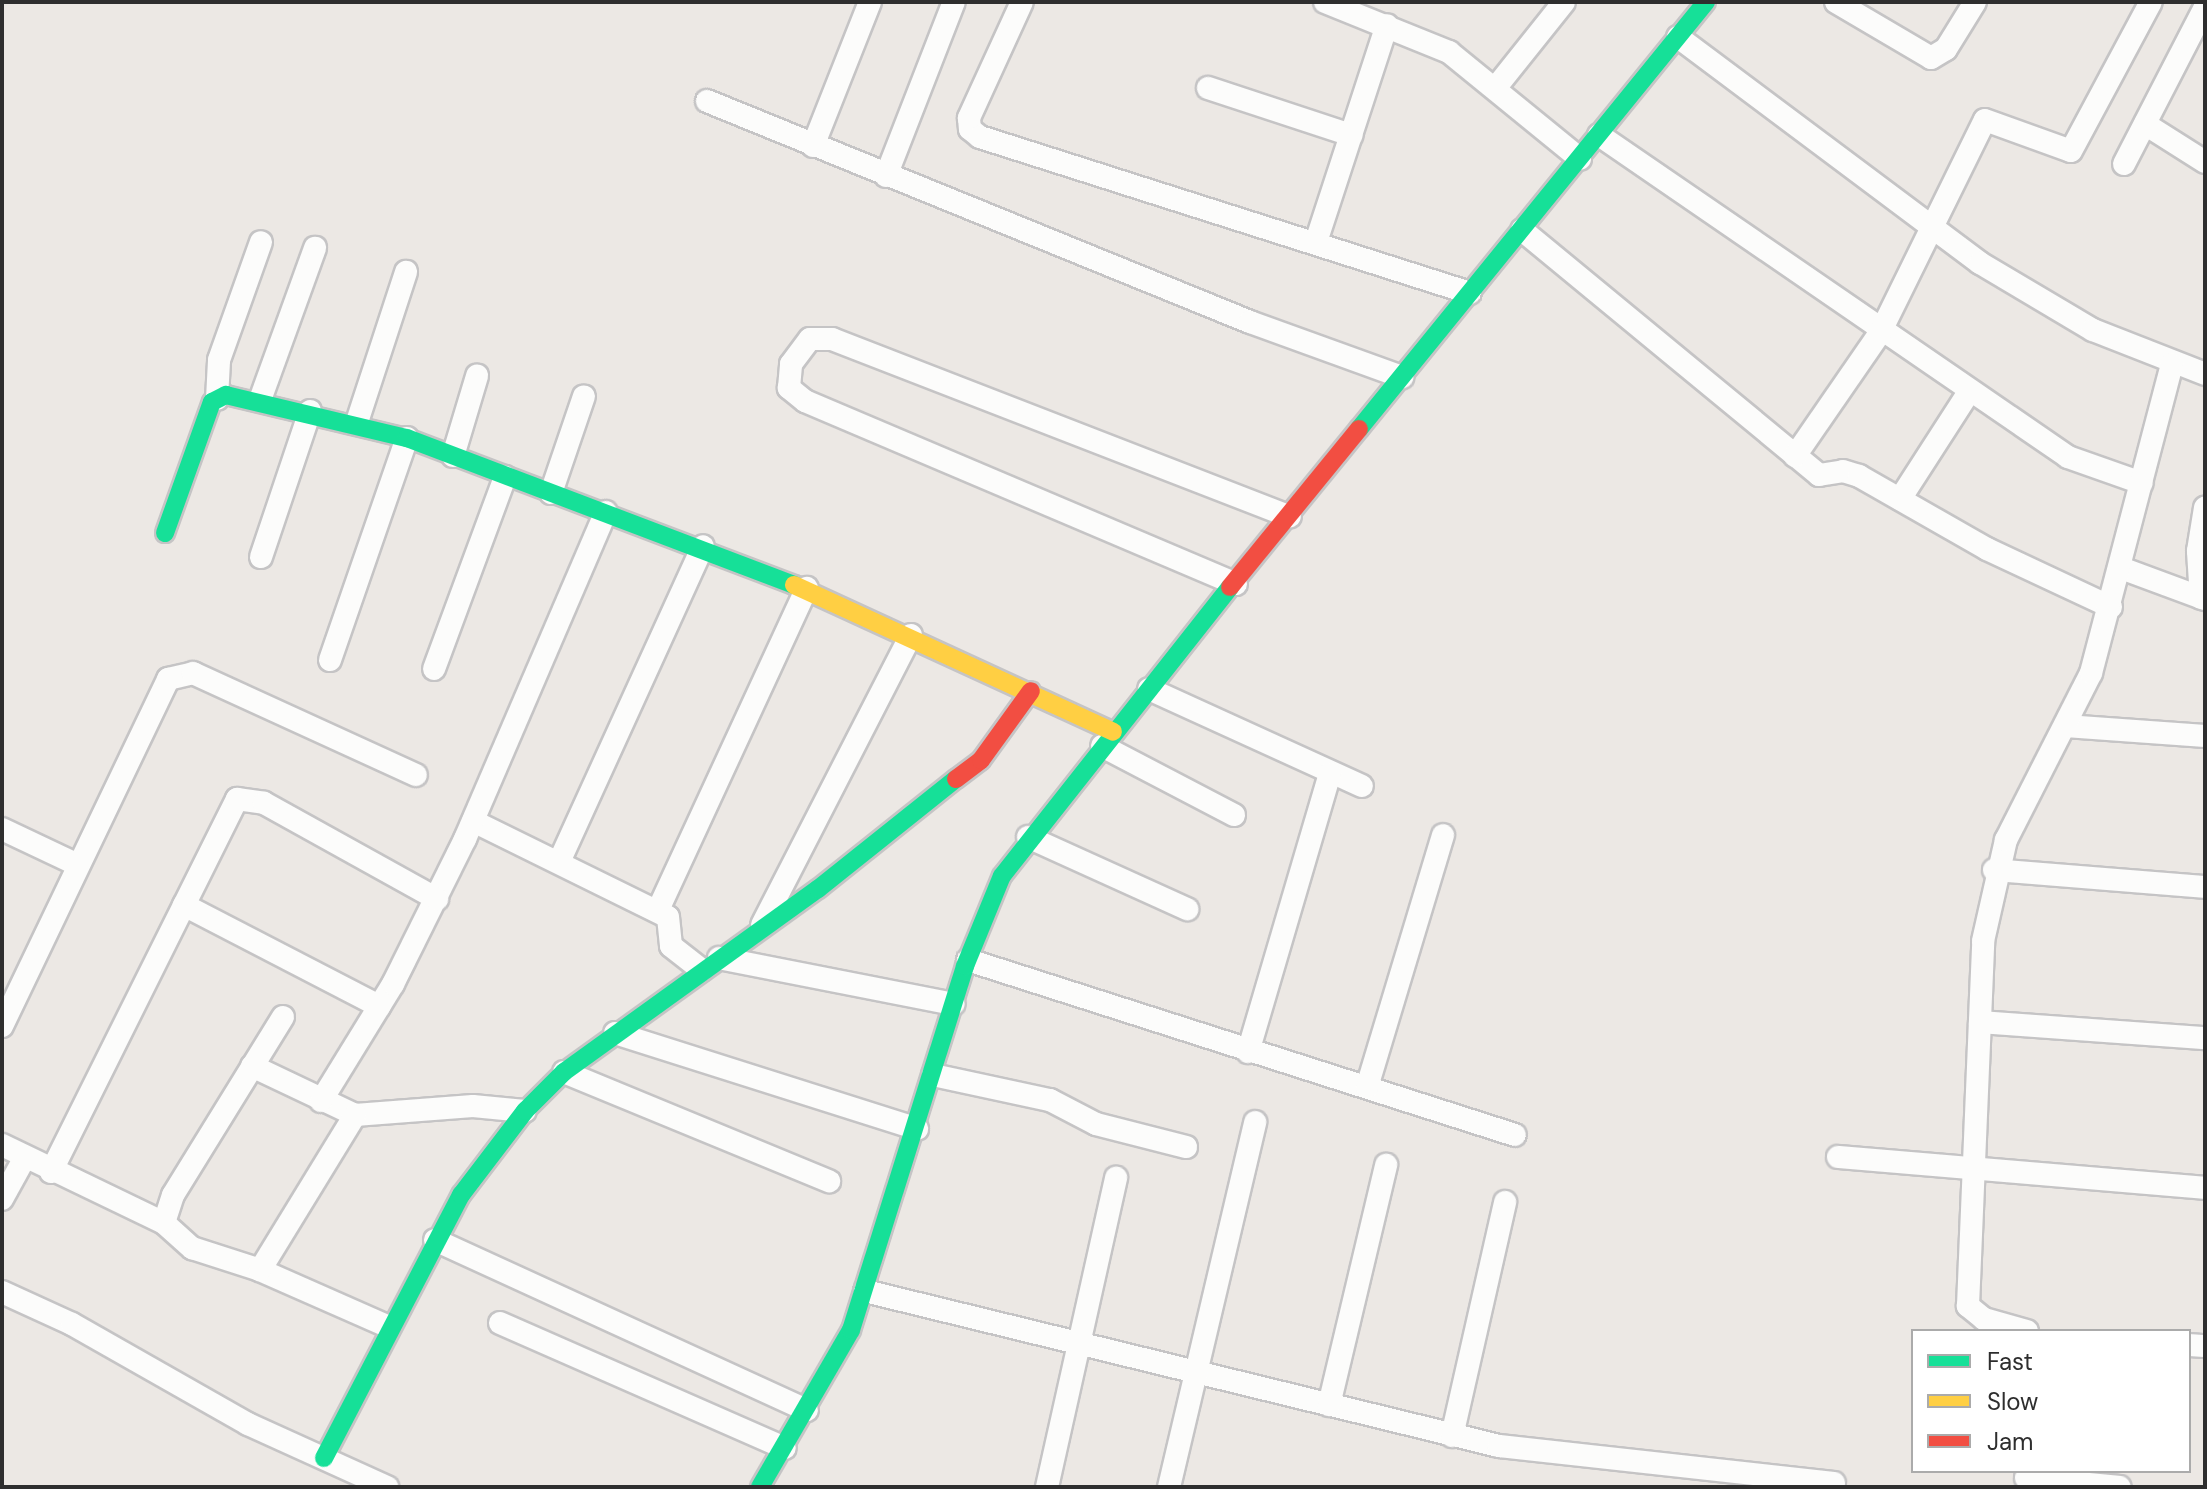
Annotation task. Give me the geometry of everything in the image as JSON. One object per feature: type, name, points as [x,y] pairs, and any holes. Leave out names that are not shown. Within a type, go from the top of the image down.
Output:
[{"type":"street","points":[[813,146],[870,2]]},
{"type":"street","points":[[886,176],[954,2]]},
{"type":"street","points":[[1022,2],[969,118],[970,129],[1470,293]]},
{"type":"street","points":[[1325,2],[1449,52],[1497,86],[1580,159]]},
{"type":"street","points":[[1497,86],[1564,2]]},
{"type":"street","points":[[760,1487],[807,1410],[865,1291],[968,960],[1002,876],[1028,837],[1706,2]]},
{"type":"street","points":[[1836,2],[1931,58],[1946,49],[1975,2]]},
{"type":"street","points":[[1795,456],[1880,333],[1985,120],[2063,151],[2079,144],[2151,2]]},
{"type":"street","points":[[2124,164],[2199,36],[2205,7]]},
{"type":"street","points":[[1316,242],[1387,25]]},
{"type":"street","points":[[1678,37],[1933,230],[2041,301],[2172,364],[2205,374]]},
{"type":"street","points":[[1208,88],[1351,135]]},
{"type":"street","points":[[707,101],[886,176],[1402,377]]},
{"type":"street","points":[[2145,124],[2205,162]]},
{"type":"street","points":[[1599,135],[1880,333],[2068,457],[2142,483]]},
{"type":"street","points":[[1522,230],[1819,475],[1843,471],[1900,499],[1987,549],[2111,607]]},
{"type":"street","points":[[165,533],[217,399],[219,360],[261,242]]},
{"type":"street","points":[[260,400],[315,248]]},
{"type":"street","points":[[357,422],[406,272]]},
{"type":"street","points":[[1236,584],[805,401],[789,388],[791,364],[810,339],[832,339],[1290,517]]},
{"type":"street","points":[[2020,1329],[1984,1319],[1968,1306],[1980,1022],[1994,870],[2091,673],[2111,607],[2172,364]]},
{"type":"street","points":[[453,456],[477,376]]},
{"type":"street","points":[[1900,499],[1969,392]]},
{"type":"street","points":[[551,493],[584,396]]},
{"type":"street","points":[[217,399],[260,400],[357,422],[407,438],[505,477],[703,546],[807,588],[1031,691],[1234,815]]},
{"type":"street","points":[[261,557],[310,411]]},
{"type":"street","points":[[330,660],[407,438]]},
{"type":"street","points":[[434,669],[505,477]]},
{"type":"street","points":[[2121,568],[2203,598],[2198,551],[2205,508]]},
{"type":"street","points":[[321,1101],[379,1006],[437,899],[606,512]]},
{"type":"street","points":[[559,862],[703,546]]},
{"type":"street","points":[[658,910],[807,588]]},
{"type":"street","points":[[759,930],[911,635]]},
{"type":"street","points":[[2,1026],[164,686],[177,674],[193,673],[224,685],[416,775]]},
{"type":"street","points":[[1149,689],[1362,786]]},
{"type":"street","points":[[324,1458],[387,1326],[435,1240],[525,1111],[564,1072],[759,930],[981,760],[1031,691]]},
{"type":"street","points":[[2066,726],[2205,736]]},
{"type":"street","points":[[1248,1052],[1330,774]]},
{"type":"street","points":[[51,1172],[230,808],[247,796],[437,899]]},
{"type":"street","points":[[473,821],[658,910],[672,925],[671,946],[710,964],[954,1004]]},
{"type":"street","points":[[2,829],[78,865]]},
{"type":"street","points":[[1367,1087],[1443,835]]},
{"type":"street","points":[[1028,837],[1187,909]]},
{"type":"street","points":[[1994,870],[2205,887]]},
{"type":"street","points":[[184,905],[379,1006]]},
{"type":"street","points":[[968,960],[1515,1135]]},
{"type":"street","points":[[164,1223],[173,1195],[283,1017]]},
{"type":"street","points":[[1980,1022],[2205,1038]]},
{"type":"street","points":[[615,1033],[917,1129]]},
{"type":"street","points":[[252,1066],[355,1115],[473,1106],[525,1111]]},
{"type":"street","points":[[564,1072],[829,1181]]},
{"type":"street","points":[[933,1075],[1050,1100],[1096,1124],[1186,1147]]},
{"type":"street","points":[[260,1270],[355,1115]]},
{"type":"street","points":[[1169,1487],[1255,1122]]},
{"type":"street","points":[[2,1145],[51,1172],[164,1223],[192,1248],[260,1270],[387,1326]]},
{"type":"street","points":[[1838,1157],[1973,1172],[2205,1188]]},
{"type":"street","points":[[2,1199],[24,1159]]},
{"type":"street","points":[[1329,1405],[1386,1165]]},
{"type":"street","points":[[1047,1487],[1116,1178]]},
{"type":"street","points":[[1452,1436],[1505,1202]]},
{"type":"street","points":[[435,1240],[807,1410]]},
{"type":"street","points":[[865,1291],[1452,1436],[1614,1463],[1834,1483]]},
{"type":"street","points":[[2,1292],[324,1458],[387,1487]]},
{"type":"street","points":[[500,1323],[785,1448]]},
{"type":"street","points":[[2026,1479],[2120,1487]]},
{"type":"traffic: fast","points":[[1359,429],[1706,2]]},
{"type":"traffic: fast","points":[[165,533],[212,402],[226,395],[407,438],[794,585]]},
{"type":"traffic: fast","points":[[760,1487],[851,1330],[965,966],[1002,876],[1230,587]]},
{"type":"traffic: fast","points":[[324,1458],[461,1195],[525,1111],[564,1072],[818,889],[956,779]]},
{"type":"traffic: slow","points":[[794,585],[1113,732]]},
{"type":"traffic: jam","points":[[1230,587],[1359,429]]},
{"type":"traffic: jam","points":[[956,779],[981,760],[1031,691]]}]
